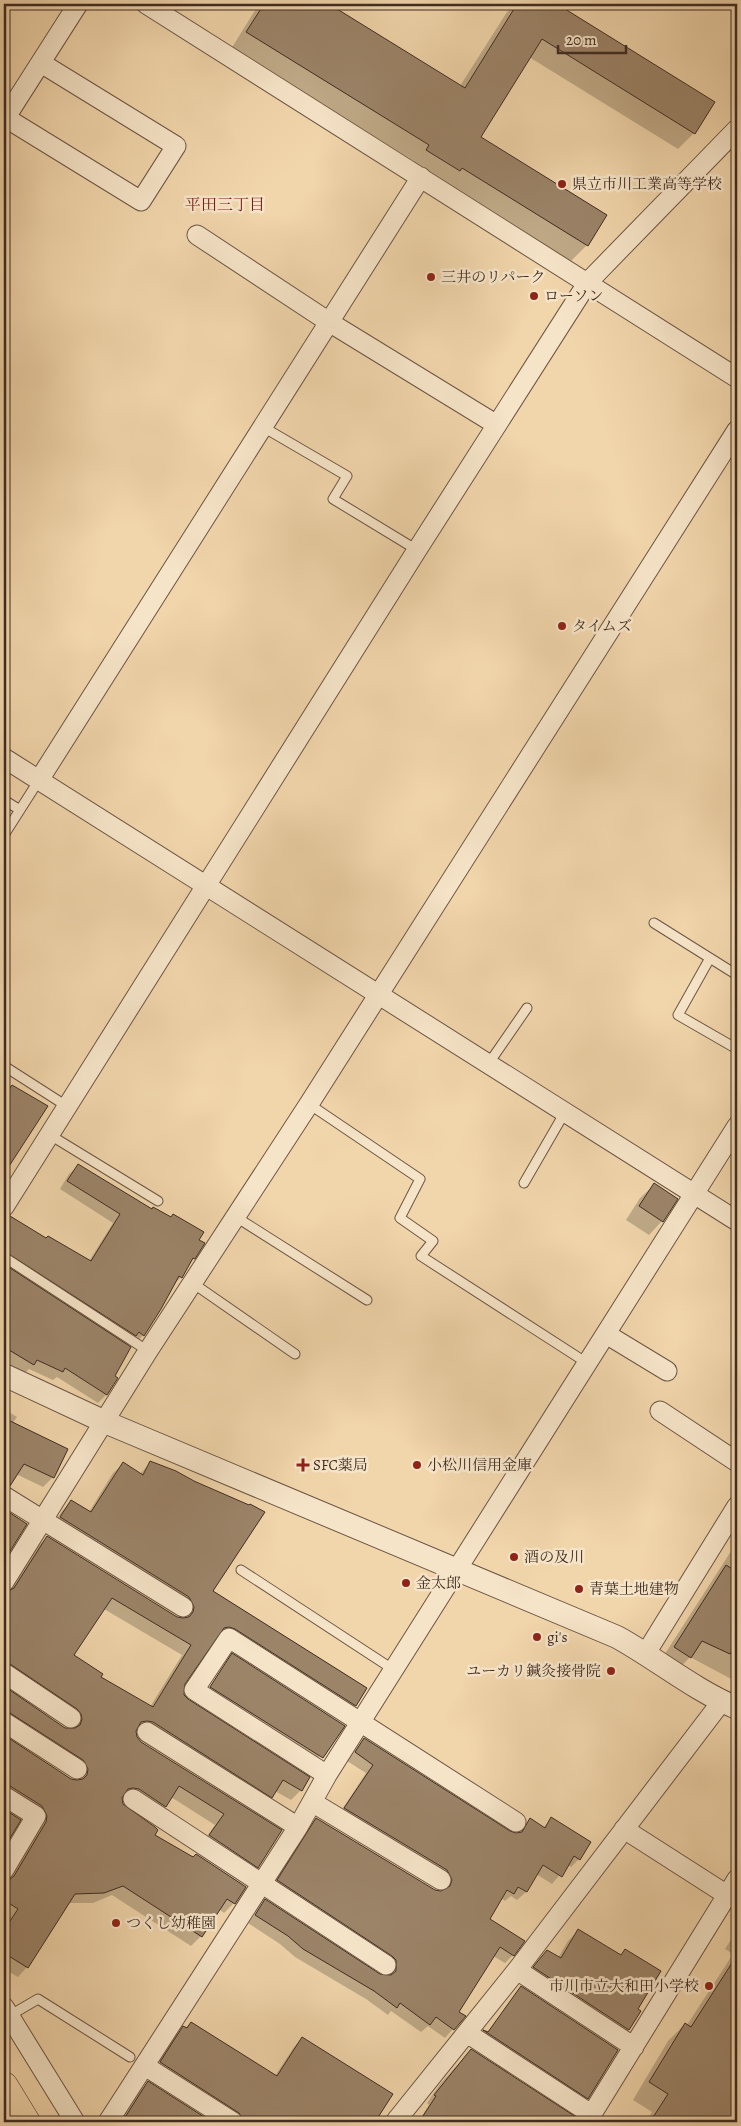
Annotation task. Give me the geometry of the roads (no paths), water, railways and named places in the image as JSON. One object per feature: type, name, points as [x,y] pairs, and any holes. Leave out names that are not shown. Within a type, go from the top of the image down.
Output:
[{"type":"highway","points":[[4,2086],[26,2122]]},
{"type":"street","points":[[41,63],[176,146],[141,201],[5,119],[78,4]]},
{"type":"street","points":[[146,4],[737,378]]},
{"type":"street","points":[[4,1207],[417,550],[588,282],[737,129]]},
{"type":"street","points":[[39,780],[421,178]]},
{"type":"street","points":[[197,235],[329,322],[497,425]]},
{"type":"street","points":[[4,1582],[106,1422],[148,1351],[194,1284],[737,430]]},
{"type":"street","points":[[4,758],[737,1221]]},
{"type":"street","points":[[108,2122],[137,2061],[262,1883],[298,1827],[328,1775],[456,1570],[737,1126]]},
{"type":"street","points":[[606,1334],[667,1371]]},
{"type":"street","points":[[4,1375],[106,1422],[617,1637],[730,1705],[624,1829],[467,2034],[395,2122]]},
{"type":"street","points":[[660,1411],[737,1462]]},
{"type":"street","points":[[4,1496],[183,1607]]},
{"type":"street","points":[[646,1653],[737,1506]]},
{"type":"street","points":[[328,1775],[194,1690],[229,1638],[516,1822]]},
{"type":"street","points":[[4,1673],[71,1718]]},
{"type":"street","points":[[4,1722],[77,1769]]},
{"type":"street","points":[[147,1732],[298,1827]]},
{"type":"street","points":[[4,1796],[36,1816],[4,1870]]},
{"type":"street","points":[[134,1798],[386,1965]]},
{"type":"street","points":[[312,1802],[441,1880]]},
{"type":"street","points":[[624,1829],[727,1895]]},
{"type":"street","points":[[467,2034],[589,2118],[737,1879]]},
{"type":"street","points":[[517,1970],[634,2046]]},
{"type":"street","points":[[6,2011],[75,2122]]},
{"type":"street","points":[[137,2061],[233,2122]]},
{"type":"lane","points":[[263,427],[347,476],[333,499],[417,550]]},
{"type":"lane","points":[[4,835],[39,780]]},
{"type":"lane","points":[[4,800],[20,810]]},
{"type":"lane","points":[[654,923],[737,975]]},
{"type":"lane","points":[[710,958],[678,1015],[737,1050]]},
{"type":"lane","points":[[488,1063],[527,1008]]},
{"type":"lane","points":[[4,1066],[68,1107]]},
{"type":"lane","points":[[309,1104],[420,1179],[400,1218],[432,1241],[421,1256],[587,1363]]},
{"type":"lane","points":[[524,1183],[565,1112]]},
{"type":"lane","points":[[50,1135],[158,1201]]},
{"type":"lane","points":[[236,1217],[367,1300]]},
{"type":"lane","points":[[4,1257],[148,1351]]},
{"type":"lane","points":[[194,1284],[296,1354]]},
{"type":"lane","points":[[241,1570],[394,1670]]},
{"type":"lane","points":[[6,2011],[38,1999],[137,2061]]},
{"type":"place","name":"県立市川工業高等学校","points":[[562,184]]},
{"type":"place","name":"三井のリパーク","points":[[431,277]]},
{"type":"place","name":"ローソン","points":[[534,296]]},
{"type":"place","name":"タイムズ","points":[[562,626]]},
{"type":"place","name":"SFC薬局","points":[[303,1465]]},
{"type":"place","name":"小松川信用金庫","points":[[417,1465]]},
{"type":"place","name":"酒の及川","points":[[514,1557]]},
{"type":"place","name":"金太郎","points":[[406,1583]]},
{"type":"place","name":"青葉土地建物","points":[[579,1589]]},
{"type":"place","name":"gi's","points":[[537,1637]]},
{"type":"place","name":"ユーカリ鍼灸接骨院","points":[[611,1671]]},
{"type":"place","name":"つくし幼稚園","points":[[116,1923]]},
{"type":"place","name":"市川市立大和田小学校","points":[[709,1986]]},
{"type":"district","name":"平田三丁目","points":[[225,204]]}]
